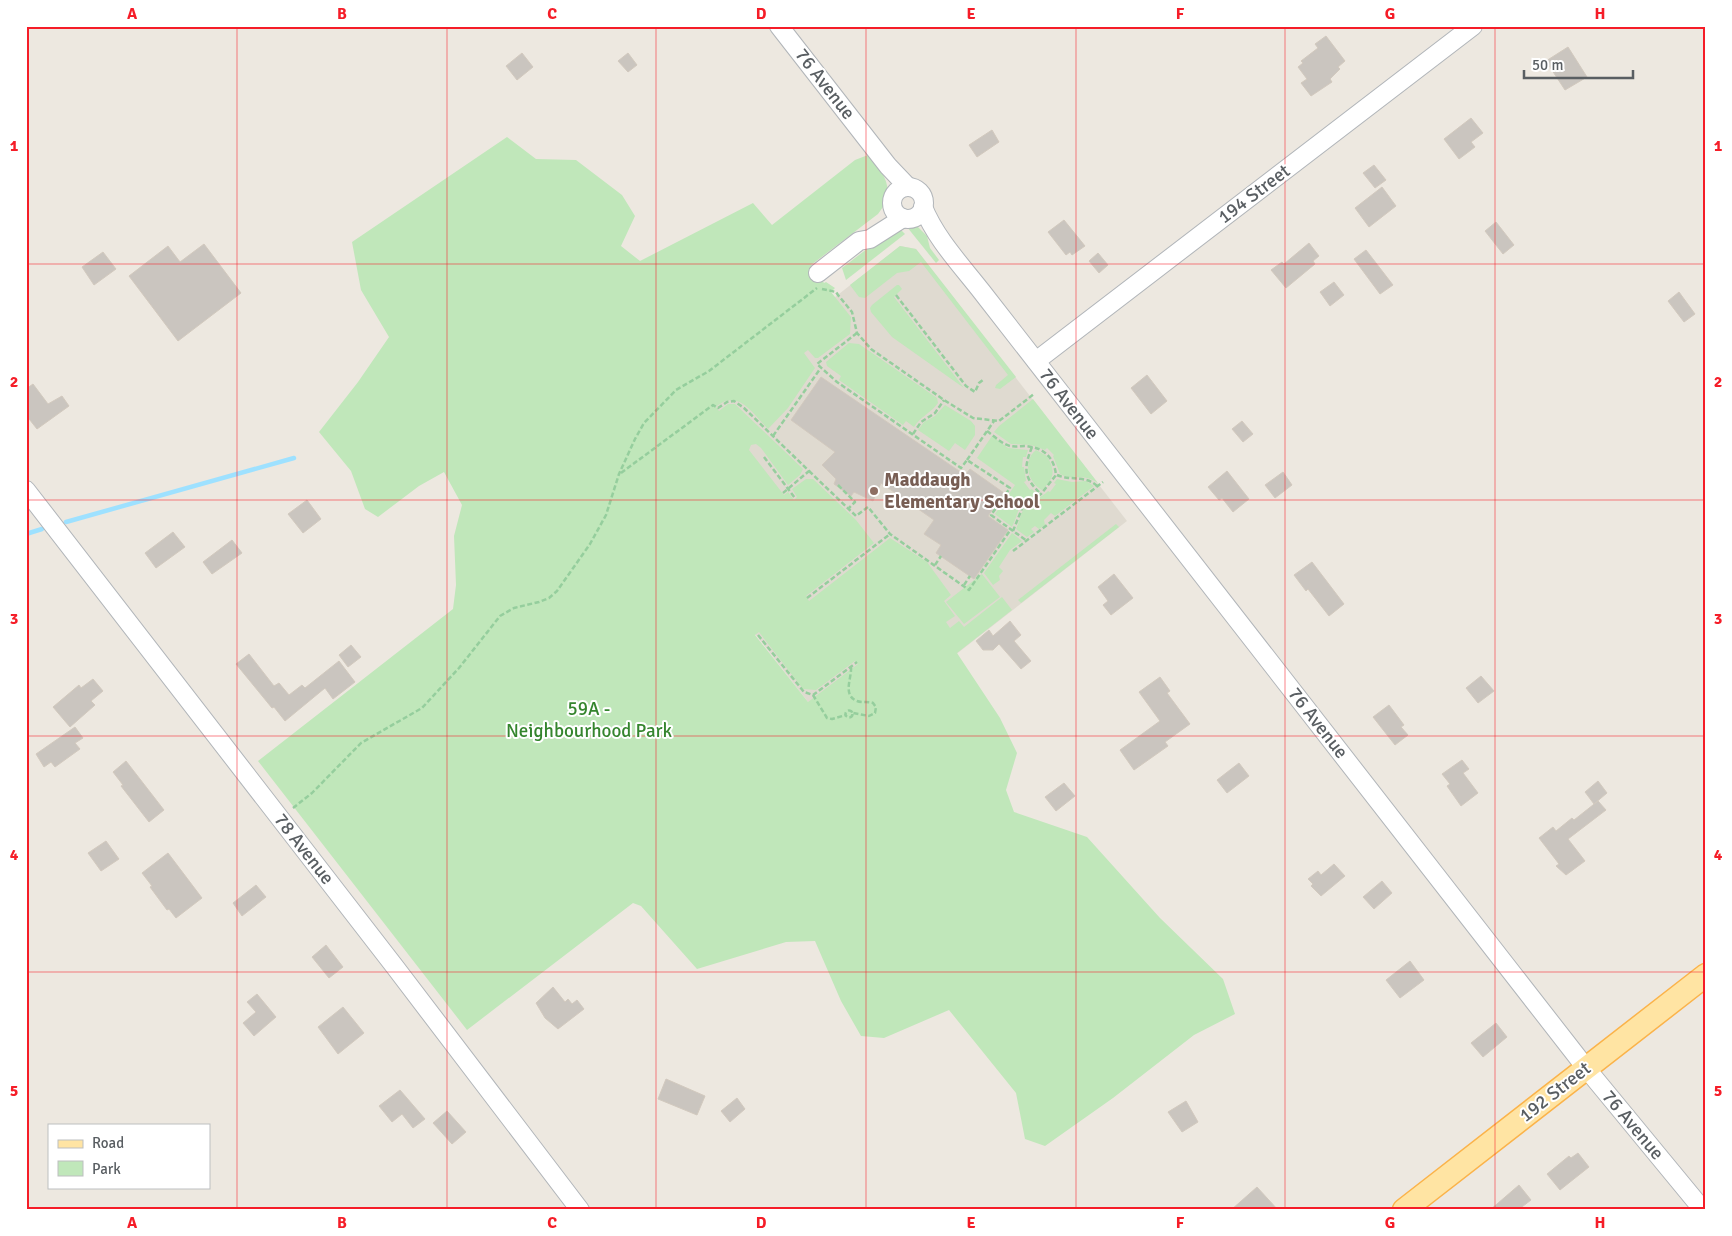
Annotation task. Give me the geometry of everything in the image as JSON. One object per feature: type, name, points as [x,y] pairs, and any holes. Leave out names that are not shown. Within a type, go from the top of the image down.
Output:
[{"type":"main road","name":"192 Street","points":[[1404,1210],[1706,975]]},
{"type":"street","name":"76 Avenue","points":[[780,26],[888,166],[906,204],[929,220],[937,234],[1586,1068],[1703,1210]]},
{"type":"street","name":"194 Street","points":[[1036,361],[1473,26]]},
{"type":"street","points":[[818,273],[859,241],[870,239],[906,204]]},
{"type":"street","name":"78 Avenue","points":[[26,490],[580,1210]]},
{"type":"path","points":[[280,818],[312,793],[361,743],[422,708],[460,668],[500,616],[514,608],[549,598],[557,591],[590,544],[606,515],[619,474],[644,423],[676,390],[709,371],[818,288],[836,292],[852,312],[857,333],[871,349],[973,418],[999,421],[1034,394]]},
{"type":"path","points":[[896,295],[966,386],[975,392],[979,383],[984,379]]},
{"type":"path","points":[[857,333],[817,364],[820,369],[960,470],[994,421]]},
{"type":"path","points":[[773,436],[820,369]]},
{"type":"path","points":[[912,434],[921,422],[935,413],[944,400]]},
{"type":"path","points":[[619,474],[713,405],[718,408],[730,401],[738,403],[856,516],[868,507],[890,534],[970,590],[1012,530],[1023,506],[1041,494],[1056,475],[1049,455],[1040,449],[1008,446],[987,431]]},
{"type":"path","points":[[1032,447],[1028,456],[1026,473],[1031,484],[1041,494]]},
{"type":"path","points":[[764,457],[796,498]]},
{"type":"path","points":[[967,460],[1010,488],[992,515],[1027,541]]},
{"type":"path","points":[[783,493],[809,471]]},
{"type":"path","points":[[1056,475],[1069,479],[1086,479],[1097,486]]},
{"type":"path","points":[[1013,552],[1103,482]]},
{"type":"path","points":[[838,485],[855,502],[848,508]]},
{"type":"path","points":[[807,598],[890,534]]},
{"type":"path","points":[[935,565],[941,556]]},
{"type":"path","points":[[964,586],[970,576]]},
{"type":"path","points":[[758,635],[804,692],[813,695],[827,718],[832,719],[846,715],[848,710],[853,713],[869,716],[874,713],[876,707],[873,703],[857,701],[850,694],[850,667]]},
{"type":"path","points":[[813,695],[857,662]]},
{"type":"shaded area","name":"Maddaugh Elementary School","points":[[900,246],[916,249],[1127,521],[891,705],[808,702],[623,464]]},
{"type":"green space","name":"59A - Neighbourhood Park","points":[[507,137],[536,159],[576,160],[622,195],[635,216],[621,246],[640,261],[753,203],[772,225],[855,160],[868,155],[884,176],[888,190],[884,206],[878,214],[811,265],[824,283],[826,282],[835,288],[831,292],[851,317],[850,334],[818,358],[815,358],[808,350],[804,353],[815,368],[788,408],[768,429],[751,410],[738,402],[731,400],[716,407],[719,411],[728,404],[735,404],[803,469],[800,475],[788,485],[761,448],[756,444],[751,445],[749,450],[784,495],[788,492],[794,500],[797,497],[792,489],[806,479],[813,479],[856,520],[874,543],[806,596],[809,601],[890,538],[927,562],[951,595],[944,601],[955,616],[946,622],[950,628],[959,621],[964,627],[1002,597],[1012,610],[957,653],[1000,718],[1017,753],[1006,790],[1014,812],[1087,837],[1160,918],[1223,979],[1235,1014],[1194,1035],[1113,1098],[1045,1146],[1025,1139],[1016,1093],[949,1010],[884,1038],[861,1036],[841,1001],[815,941],[786,942],[697,969],[641,906],[633,903],[467,1030],[258,761],[453,609],[456,585],[454,536],[462,505],[444,472],[419,486],[378,517],[365,509],[351,471],[319,432],[358,382],[389,337],[361,290],[352,242]],"holes":[[[759,632],[803,689],[816,690],[855,661],[858,664],[808,702],[755,635]]]},
{"type":"green space","points":[[908,223],[917,226],[927,236],[930,248],[939,260],[936,263],[907,227]]},
{"type":"green space","points":[[897,226],[905,234],[846,280],[842,268]]},
{"type":"green space","points":[[900,246],[916,249],[1016,377],[1000,389],[995,388],[1008,375],[921,262],[909,271],[897,273],[865,298],[859,297],[850,285]]},
{"type":"green space","points":[[897,285],[902,289],[894,297],[964,388],[892,337],[871,312],[870,308],[872,305]]},
{"type":"green space","points":[[849,343],[859,344],[937,398],[938,403],[914,427],[906,421],[903,425],[839,380],[841,376],[827,366],[826,362]]},
{"type":"green space","points":[[1033,399],[1098,483],[1087,478],[1069,477],[1060,474],[1054,455],[1047,448],[1045,450],[1031,445],[1011,444],[994,432]]},
{"type":"green space","points":[[945,405],[971,421],[975,426],[975,435],[965,450],[955,443],[949,451],[918,430],[924,422],[935,416]]},
{"type":"green space","points":[[992,436],[1008,448],[1028,450],[1026,457],[1023,457],[1022,467],[1024,467],[1026,481],[1024,482],[1030,490],[1032,489],[1037,494],[1022,504],[1012,527],[995,514],[1015,485],[977,458]]},
{"type":"green space","points":[[1036,450],[1047,456],[1053,471],[1049,482],[1042,490],[1033,482],[1028,472],[1029,460]]},
{"type":"green space","points":[[1057,479],[1072,482],[1086,481],[1094,486],[1055,516],[1051,513],[1044,520],[1045,525],[1039,529],[1035,526],[1031,529],[1034,532],[1027,537],[1016,529],[1023,510],[1031,502],[1048,491],[1050,492]]},
{"type":"green space","points":[[1116,524],[1119,527],[1021,603],[1018,600]]},
{"type":"green space","points":[[1012,533],[1022,541],[1010,550],[999,567],[1003,571],[999,576],[1000,580],[993,585],[984,573]]},
{"type":"green space","points":[[982,574],[1000,597],[964,624],[946,602]]},
{"type":"building","points":[[1326,36],[1345,61],[1338,67],[1340,69],[1330,79],[1332,82],[1311,96],[1301,83],[1307,79],[1298,67],[1303,63],[1301,61],[1318,48],[1315,44]]},
{"type":"building","points":[[1568,47],[1587,77],[1565,90],[1546,61]]},
{"type":"building","points":[[522,53],[533,67],[517,80],[506,66]]},
{"type":"building","points":[[628,53],[637,65],[628,72],[618,61]]},
{"type":"building","points":[[1471,118],[1483,133],[1471,142],[1475,147],[1459,159],[1444,139]]},
{"type":"building","points":[[992,130],[999,142],[977,157],[969,145]]},
{"type":"building","points":[[1374,165],[1386,180],[1375,188],[1363,173]]},
{"type":"building","points":[[1382,187],[1396,206],[1369,227],[1355,208]]},
{"type":"building","points":[[1064,220],[1085,246],[1072,255],[1070,252],[1066,255],[1048,232]]},
{"type":"building","points":[[1496,222],[1514,245],[1503,254],[1485,231]]},
{"type":"building","points":[[1309,243],[1319,256],[1313,261],[1315,264],[1286,288],[1271,270],[1282,262],[1284,264]]},
{"type":"building","points":[[204,244],[241,293],[178,341],[129,276],[168,246],[180,262]]},
{"type":"building","points":[[1366,250],[1393,285],[1380,294],[1354,259]]},
{"type":"building","points":[[103,252],[116,269],[94,285],[82,267]]},
{"type":"building","points":[[1098,253],[1108,265],[1099,273],[1089,261]]},
{"type":"building","points":[[1334,282],[1344,295],[1330,306],[1320,292]]},
{"type":"building","points":[[1679,292],[1695,314],[1684,322],[1668,301]]},
{"type":"building","points":[[1147,375],[1167,401],[1151,414],[1131,388]]},
{"type":"building","points":[[821,377],[965,475],[970,469],[1004,493],[988,516],[1008,530],[974,579],[936,553],[941,545],[924,534],[934,520],[881,483],[873,501],[854,492],[851,496],[834,484],[836,479],[822,465],[835,452],[791,420]]},
{"type":"building","points":[[33,384],[48,404],[62,396],[69,406],[37,429],[26,415],[26,389]]},
{"type":"building","points":[[1242,421],[1253,434],[1243,442],[1232,429]]},
{"type":"building","points":[[1227,471],[1249,499],[1233,512],[1222,498],[1219,500],[1208,487]]},
{"type":"building","points":[[1283,472],[1292,485],[1275,498],[1265,485]]},
{"type":"building","points":[[307,500],[321,519],[303,533],[288,514]]},
{"type":"building","points":[[173,532],[185,547],[156,568],[145,553]]},
{"type":"building","points":[[232,540],[242,553],[212,574],[203,562]]},
{"type":"building","points":[[1312,562],[1344,604],[1329,616],[1308,589],[1306,591],[1294,575]]},
{"type":"building","points":[[1114,574],[1133,598],[1111,615],[1103,605],[1108,601],[1098,587]]},
{"type":"building","points":[[1010,621],[1021,635],[1014,641],[1031,661],[1021,669],[999,644],[993,650],[983,650],[976,641],[989,630],[993,636]]},
{"type":"building","points":[[351,645],[361,657],[348,667],[339,655]]},
{"type":"building","points":[[249,654],[274,686],[279,683],[289,695],[302,685],[305,688],[339,661],[355,682],[333,699],[325,688],[285,721],[236,664]]},
{"type":"building","points":[[1481,676],[1494,691],[1478,703],[1466,688]]},
{"type":"building","points":[[1160,677],[1170,691],[1167,693],[1190,724],[1165,742],[1168,746],[1134,770],[1120,750],[1160,721],[1139,692]]},
{"type":"building","points":[[93,679],[103,691],[91,701],[95,705],[70,727],[53,707],[79,685],[81,688]]},
{"type":"building","points":[[1389,705],[1404,725],[1401,727],[1408,735],[1395,745],[1373,717]]},
{"type":"building","points":[[75,727],[83,738],[75,743],[80,749],[55,767],[51,762],[44,767],[36,754]]},
{"type":"building","points":[[1462,760],[1469,769],[1463,773],[1478,793],[1461,806],[1447,786],[1450,784],[1442,774]]},
{"type":"building","points":[[126,761],[164,810],[149,822],[121,786],[123,785],[113,772]]},
{"type":"building","points":[[1239,763],[1249,776],[1227,793],[1217,780]]},
{"type":"building","points":[[1598,781],[1607,793],[1594,804],[1585,792]]},
{"type":"building","points":[[1064,783],[1075,796],[1056,811],[1045,797]]},
{"type":"building","points":[[1598,801],[1606,810],[1568,839],[1585,861],[1566,875],[1556,866],[1559,864],[1539,838],[1553,827],[1556,831],[1572,818],[1574,820]]},
{"type":"building","points":[[106,841],[119,859],[101,871],[88,853]]},
{"type":"building","points":[[168,853],[202,898],[176,918],[169,909],[167,910],[142,873]]},
{"type":"building","points":[[1334,864],[1345,876],[1321,896],[1311,886],[1313,884],[1308,879],[1318,871],[1321,875]]},
{"type":"building","points":[[1382,881],[1392,893],[1374,909],[1363,897]]},
{"type":"building","points":[[256,885],[266,897],[242,916],[233,903]]},
{"type":"building","points":[[326,945],[343,967],[329,978],[312,957]]},
{"type":"building","points":[[1410,961],[1424,980],[1400,998],[1386,980]]},
{"type":"building","points":[[553,987],[565,1002],[568,999],[572,1004],[577,1000],[584,1009],[558,1029],[545,1018],[536,1003]]},
{"type":"building","points":[[257,994],[276,1017],[254,1036],[243,1023],[256,1012],[247,1002]]},
{"type":"building","points":[[343,1007],[364,1033],[338,1054],[318,1027]]},
{"type":"building","points":[[1496,1023],[1507,1037],[1483,1057],[1471,1043]]},
{"type":"building","points":[[666,1079],[705,1096],[697,1115],[658,1099]]},
{"type":"building","points":[[400,1090],[425,1119],[413,1128],[402,1114],[392,1122],[379,1106]]},
{"type":"building","points":[[737,1098],[745,1109],[730,1122],[721,1111]]},
{"type":"building","points":[[1186,1101],[1198,1122],[1182,1132],[1168,1112]]},
{"type":"building","points":[[447,1111],[466,1132],[452,1144],[433,1123]]},
{"type":"building","points":[[1578,1153],[1589,1167],[1560,1190],[1547,1174],[1569,1156],[1571,1158]]},
{"type":"building","points":[[1519,1185],[1531,1200],[1518,1210],[1490,1210]]},
{"type":"building","points":[[1257,1187],[1278,1210],[1231,1210]]},
{"type":"waterway","points":[[66,522],[294,458]]},
{"type":"waterway","points":[[26,534],[42,529]]},
{"type":"place","name":"Maddaugh Elementary School","points":[[874,491]]}]
